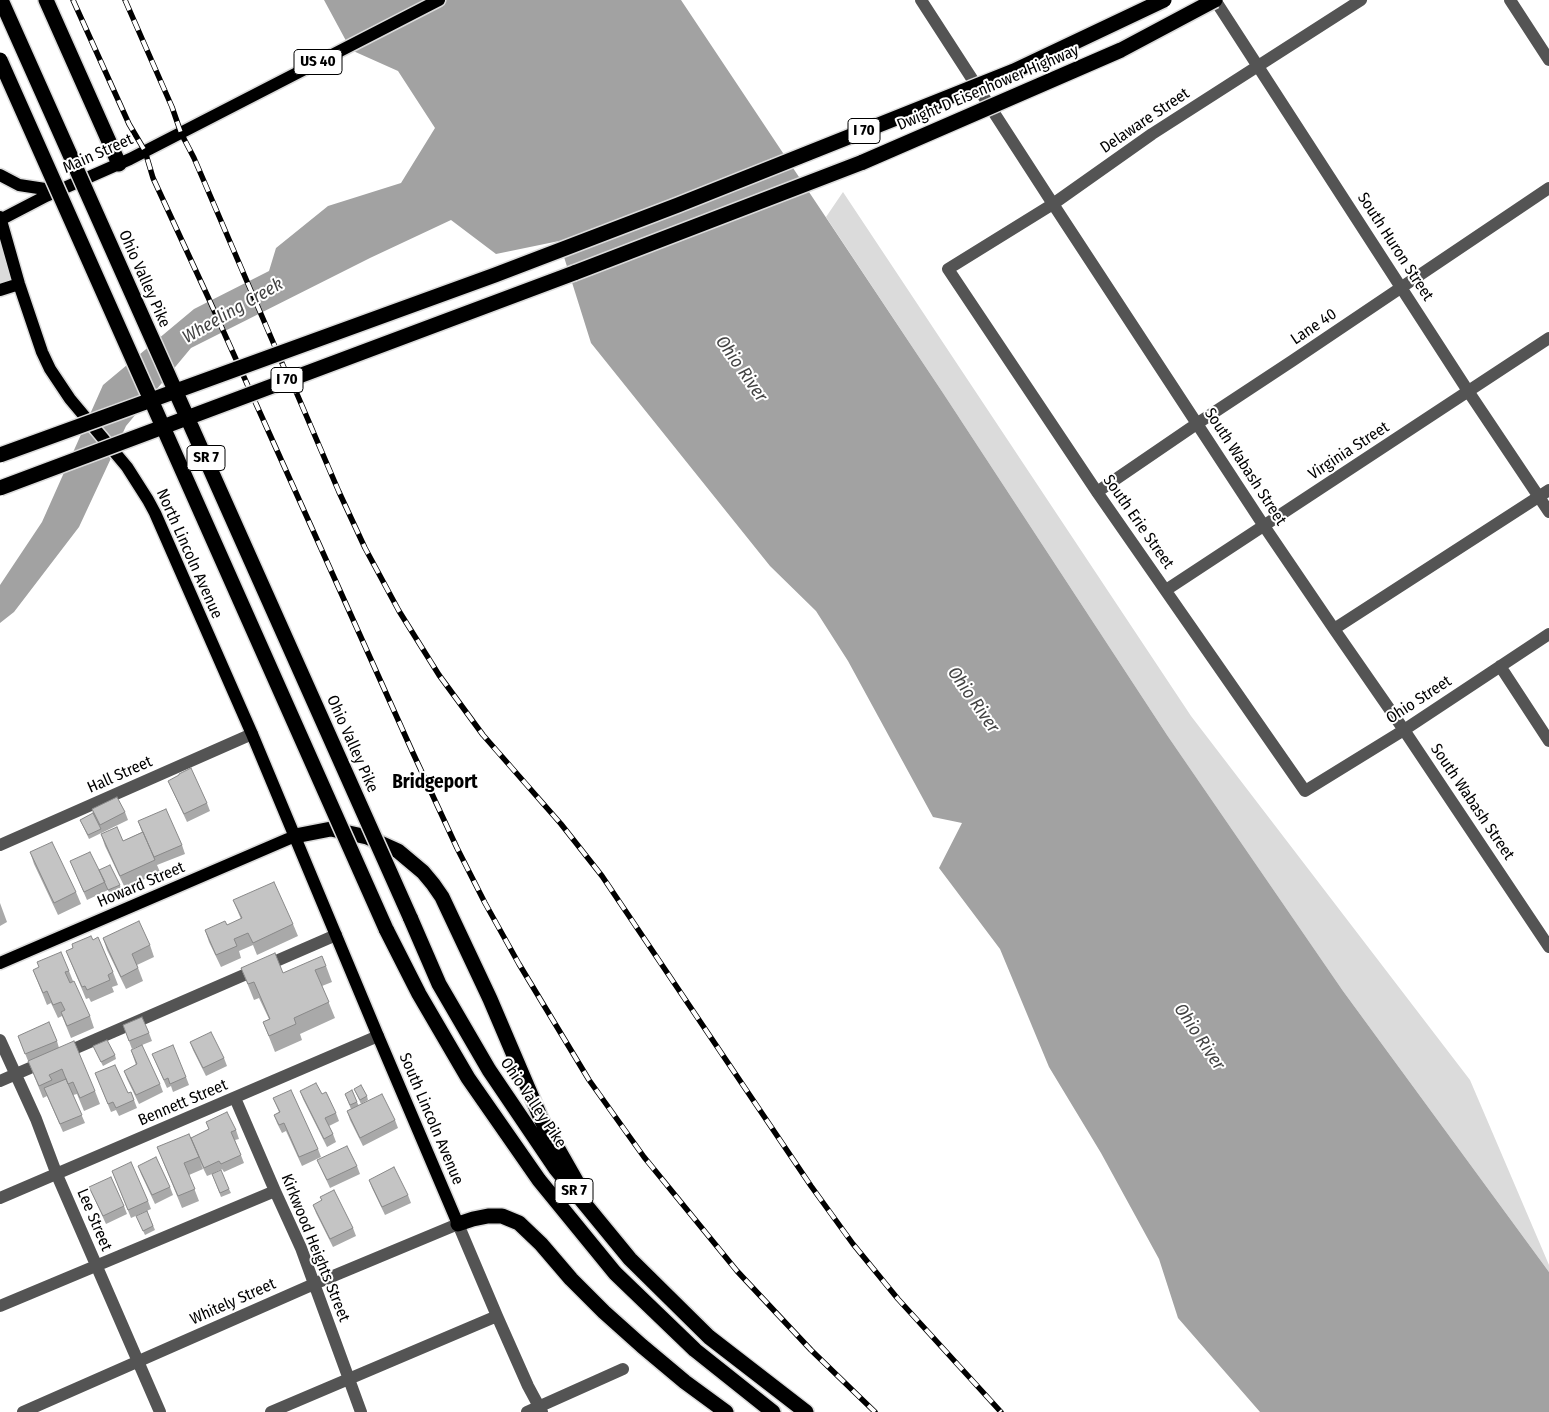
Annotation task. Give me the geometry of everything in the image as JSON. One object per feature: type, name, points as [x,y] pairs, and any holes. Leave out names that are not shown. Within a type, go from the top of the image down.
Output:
[{"type":"highway","name":"Ohio Valley Pike","points":[[1,0],[439,984],[489,1070],[556,1169],[630,1259],[709,1337],[806,1412]]},
{"type":"highway","points":[[46,0],[119,164]]},
{"type":"highway","name":"Dwight D Eisenhower Highway","points":[[0,455],[495,276],[559,251],[1014,71],[1164,0]]},
{"type":"highway","name":"Dwight D Eisenhower Highway","points":[[0,488],[574,273],[890,150],[1121,50],[1215,0]]},
{"type":"highway","name":"SR 7","points":[[0,60],[386,929],[419,994],[468,1078],[538,1180],[615,1273],[695,1350],[773,1412]]},
{"type":"highway","points":[[295,836],[331,829],[367,837],[404,855],[433,884],[442,897],[490,999],[542,1121],[577,1183],[630,1259]]},
{"type":"highway","points":[[458,1224],[488,1216],[502,1216],[519,1223],[604,1312],[685,1382],[726,1412]]},
{"type":"main road","name":"Main Street","points":[[0,219],[24,206],[119,164],[439,0]]},
{"type":"main road","points":[[0,175],[10,181],[30,188],[63,188]]},
{"type":"main road","name":"North Lincoln Avenue","points":[[0,219],[19,284],[42,352],[50,369],[60,386],[138,482],[155,513],[295,836]]},
{"type":"main road","points":[[0,290],[19,284]]},
{"type":"main road","name":"South Lincoln Avenue","points":[[295,836],[458,1224]]},
{"type":"main road","name":"Howard Street","points":[[0,963],[295,836]]},
{"type":"street","name":"South Wabash Street","points":[[921,0],[1264,526],[1404,730],[1549,947]]},
{"type":"street","name":"South Huron Street","points":[[1215,0],[1468,391],[1544,493],[1549,512]]},
{"type":"street","name":"Delaware Street","points":[[948,269],[1053,204],[1152,134],[1361,0]]},
{"type":"street","points":[[1510,0],[1549,60]]},
{"type":"street","name":"Lane 40","points":[[1097,492],[1549,188]]},
{"type":"street","name":"South Erie Street","points":[[948,269],[1097,492],[1305,791]]},
{"type":"street","name":"Virginia Street","points":[[1166,590],[1549,338]]},
{"type":"street","points":[[1334,629],[1544,493]]},
{"type":"street","name":"Ohio Street","points":[[1305,791],[1404,730],[1549,634]]},
{"type":"street","points":[[1500,666],[1549,741]]},
{"type":"street","name":"Hall Street","points":[[0,845],[252,734]]},
{"type":"street","points":[[0,1081],[336,935]]},
{"type":"street","name":"Bennett Street","points":[[0,1198],[378,1036]]},
{"type":"street","name":"Lee Street","points":[[0,1040],[160,1412]]},
{"type":"street","name":"Kirkwood Heights Street","points":[[235,1098],[301,1248],[361,1412]]},
{"type":"street","points":[[0,1306],[274,1190]]},
{"type":"street","name":"Whitely Street","points":[[23,1412],[314,1284],[458,1224]]},
{"type":"street","name":"South Lincoln Avenue","points":[[458,1224],[497,1316],[540,1409]]},
{"type":"street","points":[[271,1412],[497,1316]]},
{"type":"street","points":[[526,1412],[540,1409],[622,1369]]},
{"type":"shaded area","points":[[843,192],[1191,716],[1470,1080],[1549,1265],[1549,1272],[1343,991],[1167,735],[826,217]]},
{"type":"shaded area","points":[[0,217],[19,284],[0,290]]},
{"type":"water","points":[[324,0],[681,0],[943,393],[1167,735],[1343,991],[1549,1272],[1549,1412],[1260,1412],[1178,1318],[1159,1259],[1101,1153],[1049,1067],[1000,949],[939,868],[962,823],[933,817],[848,661],[816,611],[770,566],[591,343],[559,241],[496,254],[451,220],[370,258],[191,348],[126,426],[79,527],[14,612],[0,623],[0,585],[42,522],[103,385],[194,309],[269,271],[276,248],[328,206],[401,183],[435,128],[398,71],[351,50]]},
{"type":"building","points":[[191,768],[207,803],[184,814],[168,781]]},
{"type":"building","points":[[117,797],[125,812],[100,825],[92,809]]},
{"type":"building","points":[[166,809],[182,845],[154,857],[138,821]]},
{"type":"building","points":[[93,813],[101,829],[88,835],[80,820]]},
{"type":"building","points":[[117,827],[123,841],[143,832],[155,860],[120,876],[101,834]]},
{"type":"building","points":[[52,842],[76,892],[54,903],[30,852]]},
{"type":"building","points":[[90,852],[105,882],[84,892],[70,861]]},
{"type":"building","points":[[110,865],[120,885],[108,890],[99,870]]},
{"type":"building","points":[[274,882],[293,924],[253,943],[248,933],[234,939],[237,946],[216,955],[205,930],[225,921],[227,925],[242,918],[233,900]]},
{"type":"building","points":[[139,921],[150,945],[132,954],[138,968],[121,977],[103,938]]},
{"type":"building","points":[[91,936],[93,940],[98,937],[113,972],[108,975],[110,980],[87,990],[85,986],[82,987],[66,951],[73,948],[72,944]]},
{"type":"building","points":[[61,952],[69,971],[65,972],[70,983],[74,981],[90,1016],[67,1026],[61,1012],[65,1010],[61,1002],[53,1005],[47,991],[43,993],[33,970],[39,967],[37,962]]},
{"type":"building","points":[[275,953],[283,973],[322,956],[326,966],[315,970],[329,1002],[294,1018],[296,1024],[269,1036],[263,1022],[270,1019],[254,982],[248,984],[241,968]]},
{"type":"building","points":[[142,1017],[149,1033],[129,1041],[123,1025]]},
{"type":"building","points":[[49,1022],[57,1041],[25,1054],[18,1036]]},
{"type":"building","points":[[211,1032],[224,1058],[203,1068],[190,1042]]},
{"type":"building","points":[[107,1040],[115,1055],[101,1062],[93,1046]]},
{"type":"building","points":[[74,1041],[95,1091],[80,1098],[73,1082],[68,1084],[62,1069],[49,1075],[52,1080],[39,1086],[28,1061]]},
{"type":"building","points":[[142,1045],[160,1084],[136,1095],[124,1071],[137,1064],[131,1050]]},
{"type":"building","points":[[173,1045],[186,1077],[170,1084],[168,1078],[164,1080],[152,1054]]},
{"type":"building","points":[[115,1065],[128,1093],[131,1092],[134,1100],[116,1108],[113,1102],[108,1104],[95,1073]]},
{"type":"building","points":[[66,1079],[82,1115],[60,1124],[44,1088]]},
{"type":"building","points":[[316,1083],[322,1094],[326,1092],[336,1113],[325,1118],[333,1134],[324,1139],[300,1091]]},
{"type":"building","points":[[361,1085],[367,1096],[360,1100],[354,1089]]},
{"type":"building","points":[[291,1090],[318,1149],[299,1157],[284,1123],[279,1125],[274,1115],[280,1112],[273,1098]]},
{"type":"building","points":[[352,1090],[357,1102],[350,1105],[345,1094]]},
{"type":"building","points":[[382,1094],[395,1120],[360,1138],[347,1111]]},
{"type":"building","points":[[227,1112],[236,1130],[231,1132],[241,1155],[221,1164],[219,1161],[204,1168],[191,1138],[209,1129],[206,1122]]},
{"type":"building","points":[[189,1134],[199,1157],[184,1163],[195,1189],[178,1196],[157,1147]]},
{"type":"building","points":[[347,1146],[357,1166],[327,1180],[317,1160]]},
{"type":"building","points":[[156,1157],[170,1187],[152,1195],[138,1166]]},
{"type":"building","points":[[131,1162],[148,1201],[128,1210],[112,1171]]},
{"type":"building","points":[[394,1167],[408,1195],[382,1207],[369,1180]]},
{"type":"building","points":[[221,1170],[229,1189],[220,1193],[212,1174]]},
{"type":"building","points":[[111,1177],[124,1206],[103,1216],[89,1187]]},
{"type":"building","points":[[334,1190],[353,1228],[330,1239],[313,1205],[322,1200],[320,1197]]},
{"type":"building","points":[[147,1211],[153,1226],[143,1231],[136,1216]]},
{"type":"railway","points":[[73,0],[129,124],[145,151],[153,178],[413,753],[457,848],[519,964],[589,1080],[644,1157],[737,1271],[811,1350],[875,1412]]},
{"type":"railway","points":[[125,0],[172,107],[181,133],[194,158],[339,492],[365,548],[399,611],[439,675],[483,735],[561,824],[602,876],[811,1186],[853,1244],[898,1299],[1001,1412]]},
{"type":"district","name":"Bridgeport","points":[[435,783]]},
{"type":"water label","name":"Wheeling Creek","points":[[233,311]]},
{"type":"water label","name":"Ohio River","points":[[741,369]]},
{"type":"water label","name":"Ohio River","points":[[973,700]]},
{"type":"water label","name":"Ohio River","points":[[1199,1037]]}]
